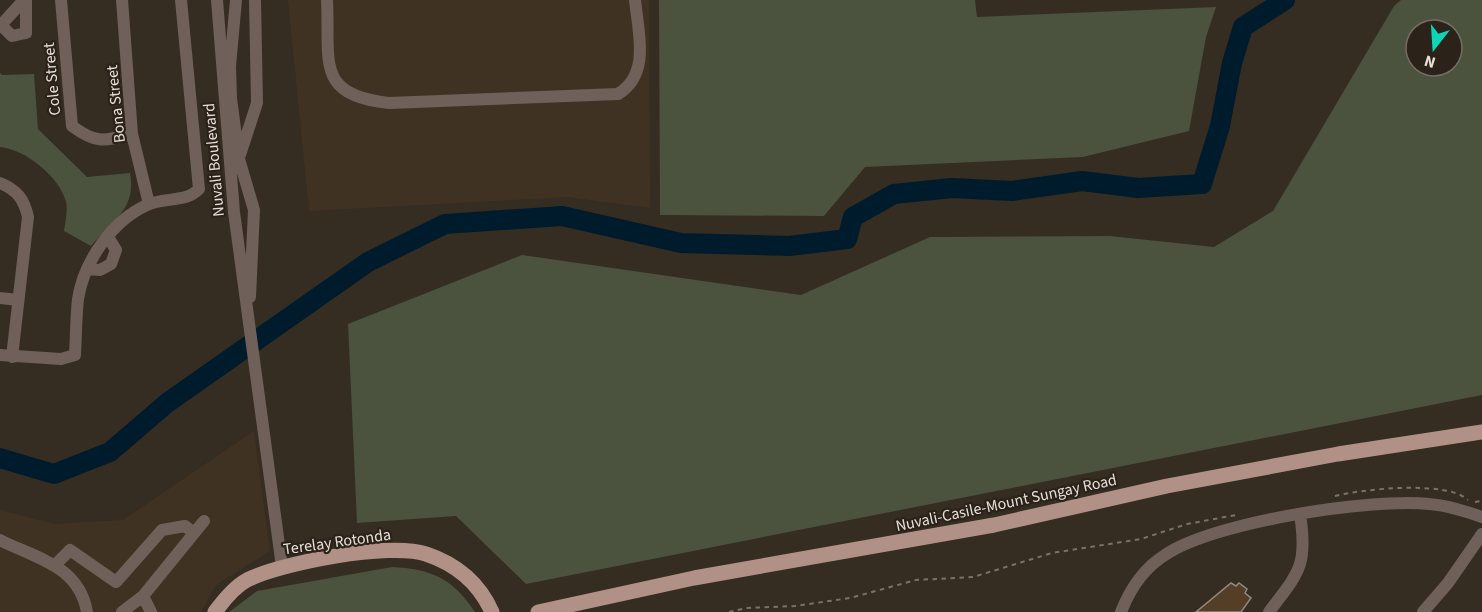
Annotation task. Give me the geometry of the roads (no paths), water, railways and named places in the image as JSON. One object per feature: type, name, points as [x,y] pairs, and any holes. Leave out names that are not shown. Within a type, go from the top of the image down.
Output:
[{"type":"main road","name":"Nuvali-Casile-Mount Sungay Road","points":[[538,612],[694,578],[994,525],[1167,486],[1338,454],[1482,432]]},
{"type":"main road","name":"Terelay Rotonda","points":[[214,612],[245,581],[282,567],[395,549],[424,553],[456,567],[486,599],[492,612]]},
{"type":"street","name":"Cole Street","points":[[61,0],[72,126],[88,138],[104,141],[132,134]]},
{"type":"street","name":"Bona Street","points":[[122,0],[132,134],[149,204]]},
{"type":"street","points":[[0,183],[13,188],[25,202],[28,217],[18,300],[6,356],[61,360],[75,355],[78,298],[87,269],[108,237],[132,214],[149,204],[193,195],[199,189],[181,0]]},
{"type":"street","name":"Nuvali Boulevard","points":[[217,0],[228,160],[282,567]]},
{"type":"street","name":"Nuvali Boulevard","points":[[236,0],[231,98],[239,159],[254,210],[254,259],[248,316]]},
{"type":"street","points":[[239,159],[257,103],[255,0]]},
{"type":"street","points":[[327,0],[331,69],[335,83],[345,92],[364,100],[389,103],[618,94],[633,81],[639,66],[635,0]]},
{"type":"street","points":[[219,33],[233,32]]},
{"type":"street","points":[[87,269],[100,270],[111,264],[116,250],[108,237]]},
{"type":"street","points":[[0,298],[18,300]]},
{"type":"street","points":[[1121,612],[1142,575],[1174,549],[1236,528],[1300,514],[1403,503],[1444,506],[1482,517]]},
{"type":"street","points":[[1269,612],[1301,566],[1304,548],[1300,514]]},
{"type":"street","points":[[122,612],[143,596],[204,521]]},
{"type":"street","points":[[54,566],[70,550],[116,582],[162,530],[185,526],[194,533]]},
{"type":"street","points":[[1423,612],[1448,583],[1482,534]]},
{"type":"street","points":[[0,540],[71,576],[84,594],[87,612]]},
{"type":"street","points":[[143,596],[151,612]]},
{"type":"waterway","points":[[0,458],[54,474],[110,452],[167,403],[368,262],[445,224],[562,216],[681,243],[789,246],[847,239],[853,217],[894,194],[952,188],[1012,191],[1082,181],[1138,188],[1202,184],[1220,126],[1232,63],[1243,27],[1285,0]]}]
